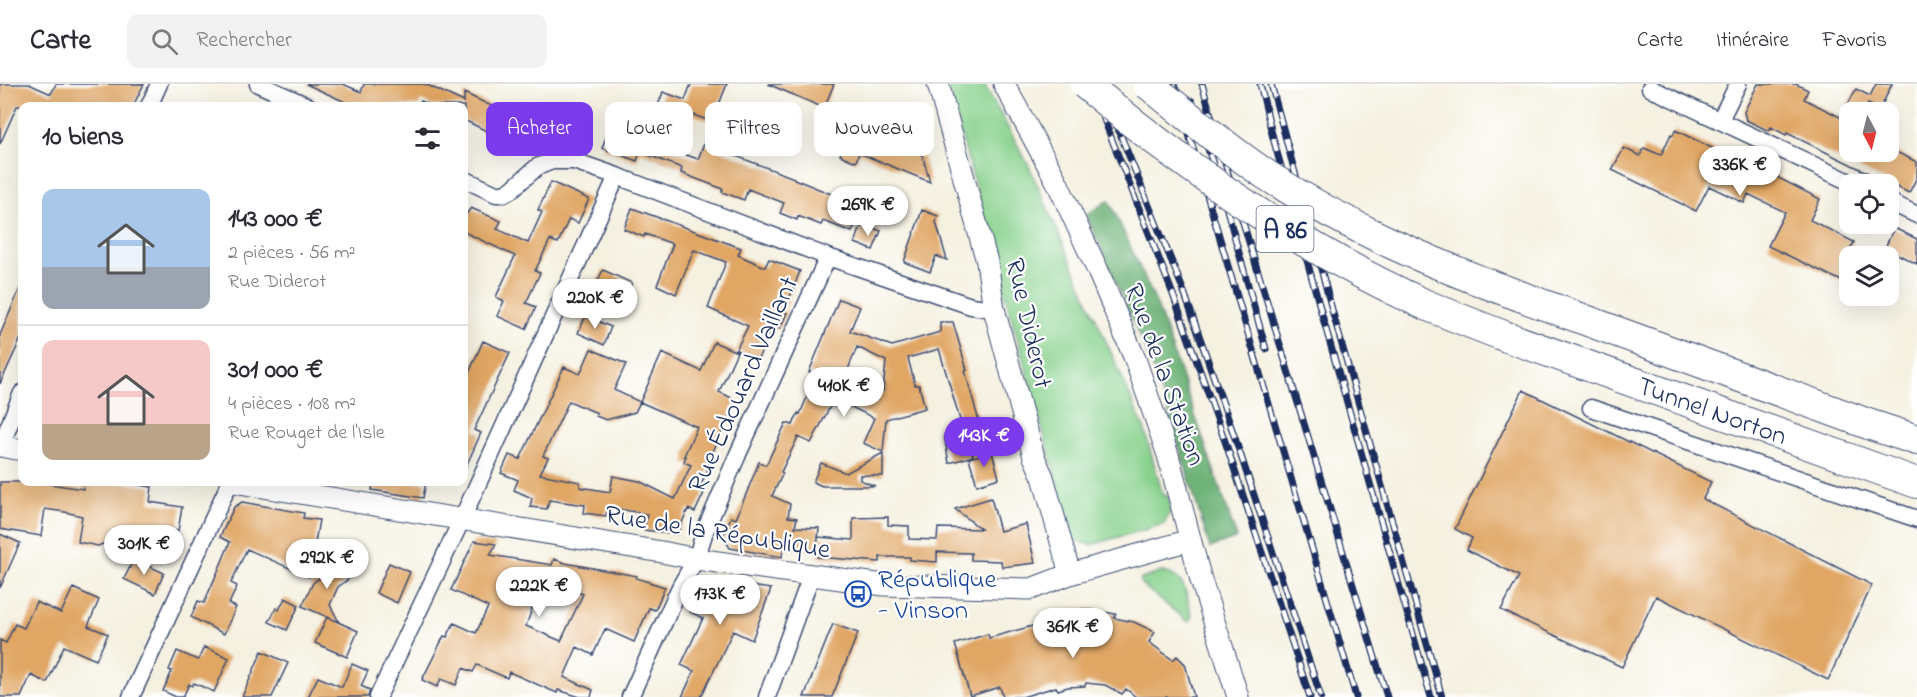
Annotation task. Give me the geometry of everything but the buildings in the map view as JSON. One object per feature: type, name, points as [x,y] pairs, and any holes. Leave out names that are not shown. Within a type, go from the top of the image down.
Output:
[{"type":"highway","name":"Tunnel Norton","points":[[1085,84],[1142,131],[1212,183],[1293,234],[1425,304],[1507,338],[1917,483]]},
{"type":"highway","name":"Tunnel Norton","points":[[1148,84],[1268,176],[1384,240],[1448,269],[1917,440]]},
{"type":"street","points":[[151,102],[159,84]]},
{"type":"street","points":[[258,84],[299,102]]},
{"type":"street","name":"Rue Diderot","points":[[938,84],[987,262],[994,309],[1034,457],[1043,477],[1070,574]]},
{"type":"street","name":"Rue de la Station","points":[[1004,84],[1056,180],[1135,359],[1168,455],[1190,540],[1238,697]]},
{"type":"street","points":[[1720,120],[1738,84]]},
{"type":"street","points":[[1650,88],[1839,177]]},
{"type":"street","points":[[468,181],[496,195],[504,194],[537,167],[552,161],[574,161],[828,256],[971,306],[994,309]]},
{"type":"street","points":[[378,697],[462,519],[617,176]]},
{"type":"street","points":[[1899,206],[1917,215]]},
{"type":"street","name":"Rue Édouard Vaillant","points":[[630,697],[680,587],[696,559],[705,531],[733,465],[828,256]]},
{"type":"street","points":[[18,403],[0,447],[18,449]]},
{"type":"street","points":[[1590,408],[1917,519]]},
{"type":"street","points":[[131,697],[230,486]]},
{"type":"street","name":"Rue de la République","points":[[257,486],[696,559],[884,585],[1031,589],[1070,574],[1190,540]]},
{"type":"street","points":[[767,697],[811,576]]},
{"type":"green space","points":[[947,84],[984,84],[1029,166],[1144,428],[1163,496],[1168,495],[1171,510],[1164,524],[1091,545],[1073,540]]},
{"type":"green space","points":[[1109,200],[1157,305],[1237,538],[1210,548],[1169,414],[1146,351],[1086,215]]},
{"type":"green space","points":[[1162,572],[1170,574],[1181,582],[1192,617],[1191,621],[1187,621],[1141,584],[1141,579]]},
{"type":"railway","points":[[1090,84],[1174,297],[1227,447],[1310,697]]},
{"type":"railway","points":[[1100,84],[1184,292],[1321,697]]},
{"type":"railway","points":[[1174,84],[1356,697]]},
{"type":"railway","points":[[1202,84],[1387,697]]},
{"type":"railway","points":[[1260,84],[1324,322],[1431,697]]},
{"type":"railway","points":[[1271,84],[1334,317],[1442,697]]},
{"type":"railway","points":[[1192,101],[1220,185],[1266,349]]},
{"type":"place","name":"République - Vinson","points":[[858,594]]}]
